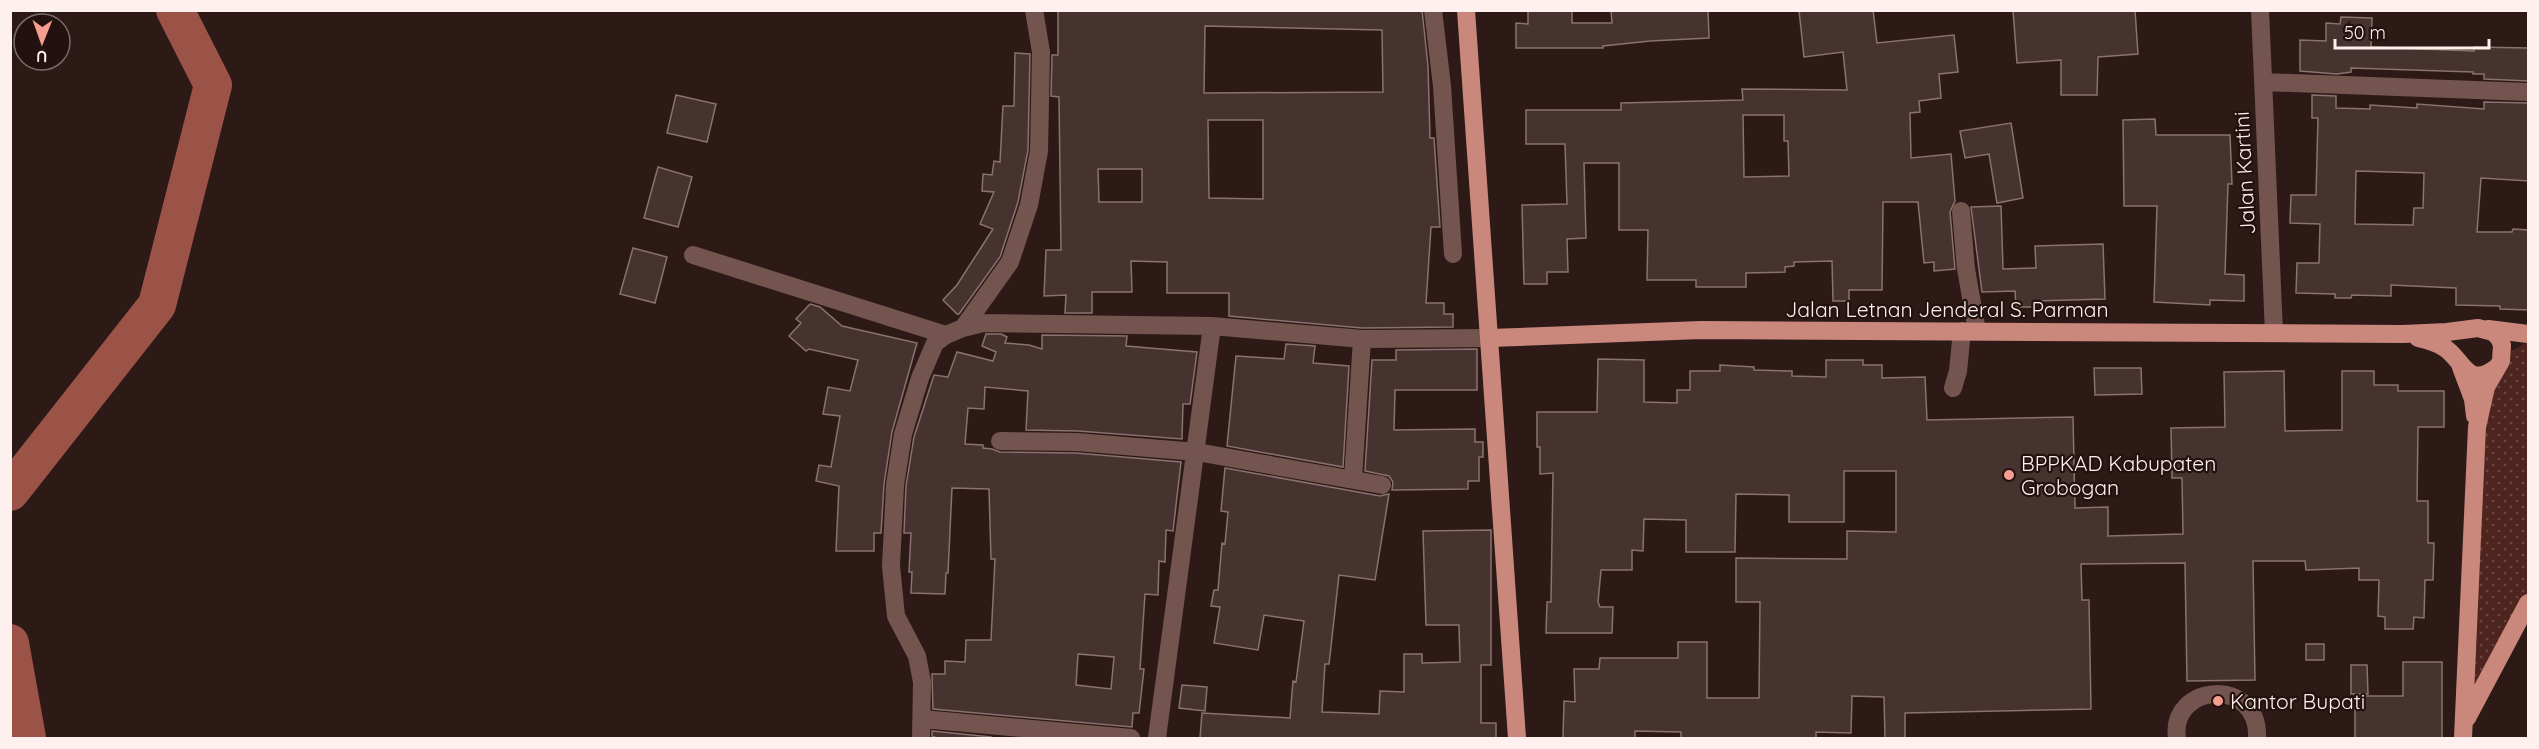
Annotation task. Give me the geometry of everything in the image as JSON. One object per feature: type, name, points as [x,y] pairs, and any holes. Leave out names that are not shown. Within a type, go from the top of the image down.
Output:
[{"type":"main road","points":[[1466,10],[1517,738]]},
{"type":"main road","points":[[2403,334],[2482,328],[2499,338],[2502,345],[2499,365],[2482,399],[2477,427],[2464,732]]},
{"type":"main road","points":[[2477,427],[2473,399],[2455,353],[2459,339],[2470,329],[2482,328],[2529,334]]},
{"type":"main road","name":"Jalan Letnan Jenderal S. Parman","points":[[1490,338],[1701,330],[2403,334]]},
{"type":"main road","points":[[2403,334],[2430,341],[2446,349],[2459,364],[2474,375],[2490,373],[2512,350],[2529,342]]},
{"type":"main road","points":[[2464,732],[2529,603]]},
{"type":"street","points":[[954,332],[1010,262],[1029,205],[1039,140],[1041,52],[1034,10]]},
{"type":"street","points":[[1433,10],[1442,86],[1453,254]]},
{"type":"street","name":"Jalan Kartini","points":[[2260,10],[2274,333]]},
{"type":"street","points":[[2263,82],[2529,92]]},
{"type":"street","points":[[1953,388],[1970,331],[1961,211]]},
{"type":"street","points":[[693,255],[954,332]]},
{"type":"street","points":[[921,738],[922,682],[917,656],[896,616],[891,566],[895,485],[903,434],[920,378],[935,343],[954,332],[983,323],[1212,326],[1362,339],[1490,338]]},
{"type":"street","points":[[1157,738],[1197,452],[1212,326]]},
{"type":"street","points":[[1353,479],[1362,339]]},
{"type":"street","points":[[1000,441],[1077,442],[1197,452],[1382,485]]},
{"type":"street","points":[[2177,738],[2178,722],[2183,711],[2191,702],[2213,693],[2236,698],[2246,705],[2254,716],[2257,738]]},
{"type":"street","points":[[922,719],[1131,738]]},
{"type":"shaded area","points":[[2528,342],[2528,600],[2464,722],[2477,427],[2501,361],[2513,350]]},
{"type":"building","points":[[1058,10],[1422,10],[1428,66],[1430,138],[1434,138],[1440,227],[1431,227],[1426,303],[1444,303],[1444,314],[1453,314],[1453,327],[1362,328],[1229,316],[1229,293],[1167,293],[1167,262],[1131,261],[1132,292],[1092,292],[1092,313],[1065,313],[1066,295],[1044,296],[1046,250],[1061,250],[1059,97],[1051,96],[1052,55],[1058,55]],"holes":[[[1205,26],[1382,30],[1383,92],[1204,93]],[[1208,120],[1263,120],[1263,199],[1209,198]],[[1098,169],[1142,169],[1142,202],[1099,202]]]},
{"type":"building","points":[[1528,10],[1572,10],[1572,23],[1612,23],[1611,10],[1708,10],[1709,38],[1650,41],[1603,46],[1603,48],[1516,48],[1516,23],[1528,24]]},
{"type":"building","points":[[1799,10],[1873,10],[1877,43],[1954,35],[1958,72],[1939,74],[1941,98],[1919,101],[1920,112],[1910,113],[1911,158],[1951,154],[1955,201],[1950,212],[1955,269],[1934,271],[1934,262],[1924,263],[1918,202],[1883,202],[1882,290],[1849,290],[1849,301],[1833,301],[1832,261],[1794,262],[1794,266],[1785,267],[1785,272],[1746,273],[1746,287],[1696,287],[1696,280],[1647,280],[1648,230],[1619,230],[1619,163],[1584,163],[1586,238],[1567,239],[1568,272],[1547,272],[1547,284],[1524,284],[1522,205],[1567,204],[1565,144],[1526,144],[1526,110],[1621,110],[1621,103],[1743,100],[1742,89],[1847,90],[1843,52],[1804,57]],"holes":[[[1743,115],[1784,115],[1784,141],[1788,141],[1789,176],[1744,177]]]},
{"type":"building","points":[[2013,10],[2135,10],[2138,54],[2098,57],[2097,95],[2061,95],[2061,60],[2017,63]]},
{"type":"building","points":[[2341,17],[2372,18],[2371,47],[2474,51],[2474,47],[2529,48],[2529,81],[2484,79],[2484,74],[2473,74],[2473,72],[2351,68],[2351,72],[2337,74],[2300,71],[2300,40],[2326,41],[2326,23],[2340,24]]},
{"type":"building","points":[[1015,53],[1030,54],[1028,150],[1018,202],[1000,257],[957,314],[943,300],[957,285],[993,229],[980,224],[994,192],[982,191],[983,174],[992,175],[994,161],[1000,162],[1003,106],[1014,106]]},
{"type":"building","points":[[676,95],[716,104],[707,142],[667,133]]},
{"type":"building","points":[[2312,95],[2336,96],[2336,108],[2370,109],[2370,105],[2417,108],[2417,104],[2484,109],[2484,102],[2529,103],[2529,181],[2481,178],[2477,232],[2529,230],[2529,310],[2500,309],[2500,306],[2456,305],[2456,288],[2391,285],[2391,296],[2352,295],[2351,298],[2335,298],[2335,294],[2296,293],[2297,263],[2319,263],[2320,224],[2290,223],[2291,195],[2316,195],[2318,118],[2312,118]],"holes":[[[2356,171],[2424,173],[2423,208],[2414,208],[2413,225],[2355,224]]]},
{"type":"building","points":[[2155,119],[2156,135],[2230,135],[2232,184],[2228,184],[2225,274],[2244,275],[2244,301],[2210,300],[2210,305],[2154,302],[2157,206],[2124,206],[2123,120]]},
{"type":"building","points":[[2011,123],[2023,198],[1997,203],[1989,154],[1965,158],[1960,131]]},
{"type":"building","points":[[658,167],[692,177],[678,227],[644,218]]},
{"type":"building","points":[[2001,206],[2003,269],[2036,268],[2035,246],[2103,244],[2105,299],[2035,301],[2036,307],[2016,307],[2015,291],[1982,292],[1971,207]]},
{"type":"building","points":[[633,248],[667,257],[655,303],[620,294]]},
{"type":"building","points":[[810,304],[820,307],[842,326],[917,343],[892,432],[884,484],[881,533],[874,533],[874,551],[836,551],[839,486],[816,481],[819,465],[831,467],[840,416],[823,414],[828,387],[850,391],[858,360],[809,349],[806,351],[789,336],[801,323],[796,319]]},
{"type":"building","points":[[986,334],[1001,334],[1007,337],[1005,343],[1029,345],[1042,349],[1042,335],[1127,336],[1126,346],[1197,352],[1190,404],[1183,404],[1182,439],[1078,431],[1026,430],[1028,391],[985,387],[984,409],[968,408],[965,444],[983,445],[983,448],[1000,452],[1076,453],[1181,462],[1173,531],[1166,530],[1165,562],[1159,561],[1158,595],[1145,594],[1140,669],[1144,669],[1139,713],[1133,713],[1132,727],[933,709],[932,674],[945,674],[945,661],[965,662],[966,640],[991,640],[995,559],[991,559],[989,489],[952,488],[945,594],[911,593],[912,572],[909,572],[911,533],[904,533],[906,486],[914,437],[934,375],[948,377],[957,352],[993,361],[996,352],[982,346]],"holes":[[[1078,654],[1114,657],[1111,689],[1076,685]]]},
{"type":"building","points":[[1286,344],[1315,346],[1313,363],[1349,366],[1343,467],[1227,446],[1236,356],[1284,359]]},
{"type":"building","points":[[1477,349],[1477,390],[1395,390],[1394,430],[1475,429],[1475,442],[1483,442],[1483,457],[1479,457],[1479,481],[1468,481],[1468,489],[1392,490],[1393,482],[1389,476],[1365,471],[1372,360],[1396,360],[1396,350]]},
{"type":"building","points":[[1598,359],[1644,360],[1644,402],[1677,403],[1677,390],[1690,390],[1690,371],[1720,371],[1720,365],[1754,367],[1754,370],[1792,371],[1792,376],[1826,377],[1826,360],[1863,360],[1863,365],[1882,365],[1882,378],[1925,377],[1927,420],[2073,417],[2075,508],[2108,507],[2108,536],[2183,534],[2182,478],[2172,478],[2171,428],[2225,427],[2224,372],[2284,371],[2285,431],[2342,430],[2342,371],[2374,371],[2374,385],[2398,385],[2398,391],[2444,391],[2444,427],[2418,427],[2417,501],[2428,501],[2428,543],[2434,543],[2433,580],[2425,580],[2424,618],[2414,617],[2413,629],[2385,629],[2385,617],[2378,616],[2379,580],[2359,580],[2359,568],[2306,570],[2305,561],[2253,561],[2255,680],[2187,681],[2185,563],[2081,564],[2082,600],[2089,600],[2091,709],[1905,713],[1905,738],[1885,738],[1884,697],[1852,696],[1851,733],[1816,732],[1816,738],[1681,738],[1681,732],[1635,731],[1635,738],[1563,738],[1564,701],[1575,702],[1574,669],[1599,669],[1600,658],[1678,658],[1678,642],[1707,642],[1707,698],[1759,698],[1760,602],[1736,602],[1736,558],[1847,559],[1847,531],[1896,532],[1896,471],[1844,471],[1844,522],[1789,522],[1789,495],[1736,494],[1735,552],[1686,552],[1686,520],[1644,519],[1643,551],[1632,550],[1632,570],[1601,570],[1598,602],[1600,607],[1613,607],[1612,633],[1546,633],[1547,602],[1551,602],[1553,473],[1540,474],[1537,412],[1597,412]]},
{"type":"building","points":[[2094,368],[2141,368],[2142,394],[2095,395]]},
{"type":"building","points":[[1225,468],[1380,496],[1389,494],[1375,580],[1339,575],[1329,664],[1325,664],[1322,712],[1379,714],[1380,691],[1404,692],[1404,654],[1422,654],[1422,663],[1460,662],[1459,625],[1426,625],[1423,531],[1491,530],[1491,665],[1481,665],[1481,723],[1496,723],[1496,738],[1200,738],[1202,713],[1290,718],[1293,681],[1296,682],[1304,621],[1264,615],[1258,650],[1214,643],[1220,607],[1211,606],[1214,590],[1218,590],[1222,543],[1225,544],[1228,512],[1221,511]]},
{"type":"building","points":[[2306,644],[2324,644],[2324,660],[2306,660]]},
{"type":"building","points":[[2403,662],[2442,662],[2442,738],[2355,738],[2355,696],[2403,696]]},
{"type":"building","points":[[2351,665],[2367,665],[2368,694],[2351,694]]},
{"type":"building","points":[[1182,685],[1207,687],[1205,711],[1179,708]]},
{"type":"building","points":[[932,731],[991,738],[937,738],[932,736]]},
{"type":"waterway","points":[[10,492],[157,305],[213,85],[175,10]]},
{"type":"waterway","points":[[10,643],[27,738]]},
{"type":"place","name":"BPPKAD Kabupaten Grobogan","points":[[2009,475]]},
{"type":"place","name":"Kantor Bupati","points":[[2218,701]]}]
